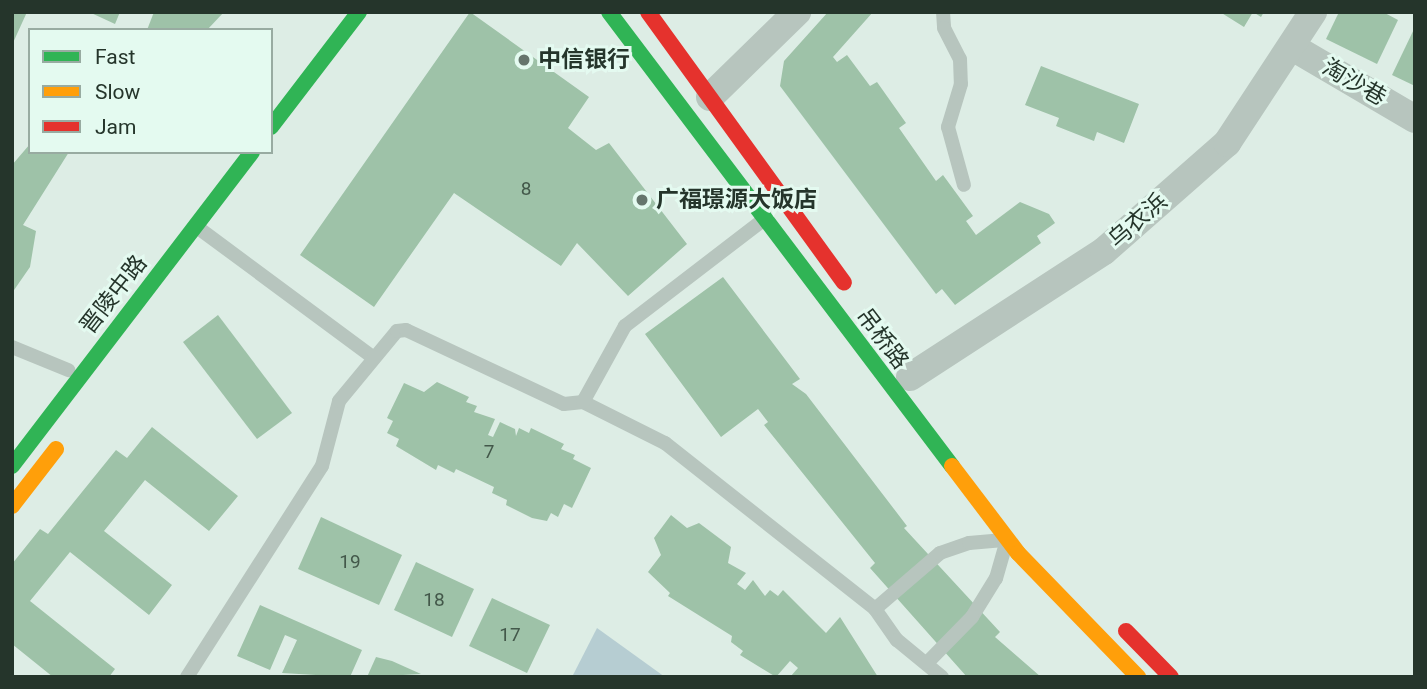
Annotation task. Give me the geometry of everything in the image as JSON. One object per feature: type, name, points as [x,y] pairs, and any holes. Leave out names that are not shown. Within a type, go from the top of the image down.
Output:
[{"type":"main road","name":"吊桥路","points":[[609,12],[1007,540],[1138,677]]},
{"type":"main road","name":"吊桥路","points":[[648,12],[856,300]]},
{"type":"main road","points":[[273,124],[358,14]]},
{"type":"main road","name":"晋陵中路","points":[[12,466],[250,154]]},
{"type":"main road","name":"晋陵中路","points":[[12,438],[68,370],[170,229]]},
{"type":"main road","points":[[100,382],[134,306]]},
{"type":"main road","points":[[12,506],[63,440]]},
{"type":"main road","points":[[1113,618],[1171,677]]},
{"type":"street","points":[[710,97],[797,12]]},
{"type":"street","name":"乌衣浜","points":[[911,377],[1104,251],[1227,143],[1294,48],[1313,12]]},
{"type":"street","name":"淘沙巷","points":[[1294,48],[1415,119]]},
{"type":"lane","points":[[943,12],[944,27],[960,58],[961,84],[948,127],[964,185]]},
{"type":"lane","points":[[583,402],[625,326],[764,219]]},
{"type":"lane","points":[[196,226],[373,357]]},
{"type":"lane","points":[[187,677],[322,466],[340,401],[373,357],[397,331],[406,330],[564,404],[583,402],[665,443],[875,609],[897,640],[928,662],[942,677]]},
{"type":"lane","points":[[12,347],[68,370]]},
{"type":"lane","points":[[875,609],[940,553],[969,543],[1007,540],[996,578],[972,617],[928,662]]},
{"type":"shaded area","points":[[597,628],[665,677],[572,677]]},
{"type":"building","points":[[12,12],[27,12],[12,45]]},
{"type":"building","points":[[89,12],[120,12],[115,24]]},
{"type":"building","points":[[154,12],[224,12],[209,28],[148,28]]},
{"type":"building","points":[[470,12],[589,97],[568,128],[596,150],[609,143],[687,244],[628,296],[577,243],[561,266],[454,193],[374,307],[300,255]]},
{"type":"building","points":[[828,12],[873,12],[833,57],[837,62],[847,55],[870,86],[877,82],[906,123],[899,128],[936,181],[943,175],[973,216],[966,221],[976,235],[1020,202],[1049,214],[1055,223],[1037,236],[1041,243],[955,305],[942,289],[936,294],[780,86],[784,61]]},
{"type":"building","points":[[1220,12],[1253,12],[1244,27]]},
{"type":"building","points":[[1339,12],[1383,12],[1398,20],[1377,64],[1326,39]]},
{"type":"building","points":[[1415,27],[1415,86],[1392,75]]},
{"type":"building","points":[[1041,66],[1139,104],[1124,143],[1097,132],[1094,141],[1056,126],[1059,118],[1025,105]]},
{"type":"building","points":[[28,146],[28,154],[68,154],[23,225],[36,231],[30,267],[12,293],[12,165]]},
{"type":"building","points":[[723,277],[800,379],[792,384],[806,394],[907,526],[904,528],[1000,632],[995,637],[1041,677],[967,677],[870,568],[875,563],[764,425],[768,422],[758,409],[721,437],[645,334]]},
{"type":"building","points":[[218,315],[292,413],[257,439],[183,342]]},
{"type":"building","points":[[437,382],[469,397],[466,402],[477,406],[474,412],[495,419],[488,435],[493,437],[500,422],[515,429],[516,436],[519,428],[529,433],[531,428],[564,444],[561,449],[575,455],[573,459],[591,468],[572,508],[564,504],[558,517],[551,513],[547,521],[532,518],[506,505],[507,500],[492,493],[494,487],[456,469],[454,473],[438,465],[436,470],[396,446],[399,439],[387,433],[393,421],[387,418],[404,383],[424,392]]},
{"type":"building","points":[[152,427],[238,496],[209,531],[145,480],[104,531],[172,585],[149,615],[70,552],[30,601],[115,669],[109,677],[53,677],[12,644],[12,564],[40,529],[48,534],[116,450],[127,458]]},
{"type":"building","points":[[671,515],[687,528],[699,523],[731,547],[728,563],[746,573],[737,584],[745,590],[753,580],[765,596],[770,590],[778,596],[783,590],[826,633],[840,617],[878,677],[790,677],[798,668],[790,661],[776,677],[740,655],[743,651],[731,642],[732,636],[668,596],[670,593],[648,572],[661,555],[654,538]]},
{"type":"building","points":[[321,517],[402,555],[379,605],[298,569]]},
{"type":"building","points":[[416,562],[474,589],[452,637],[394,610]]},
{"type":"building","points":[[492,598],[550,625],[527,673],[469,646]]},
{"type":"building","points":[[260,605],[362,650],[350,677],[282,673],[297,640],[285,635],[270,670],[237,656]]},
{"type":"building","points":[[376,657],[392,661],[421,674],[367,677]]},
{"type":"traffic: fast","points":[[273,124],[359,12]]},
{"type":"traffic: fast","points":[[609,12],[952,466]]},
{"type":"traffic: fast","points":[[12,466],[250,154]]},
{"type":"traffic: slow","points":[[12,506],[56,449]]},
{"type":"traffic: slow","points":[[952,466],[1018,553],[1138,677]]},
{"type":"traffic: jam","points":[[648,12],[844,283]]},
{"type":"traffic: jam","points":[[1126,631],[1171,677]]},
{"type":"place","name":"中信银行","points":[[524,60]]},
{"type":"place","name":"广福璟源大饭店","points":[[642,200]]}]
